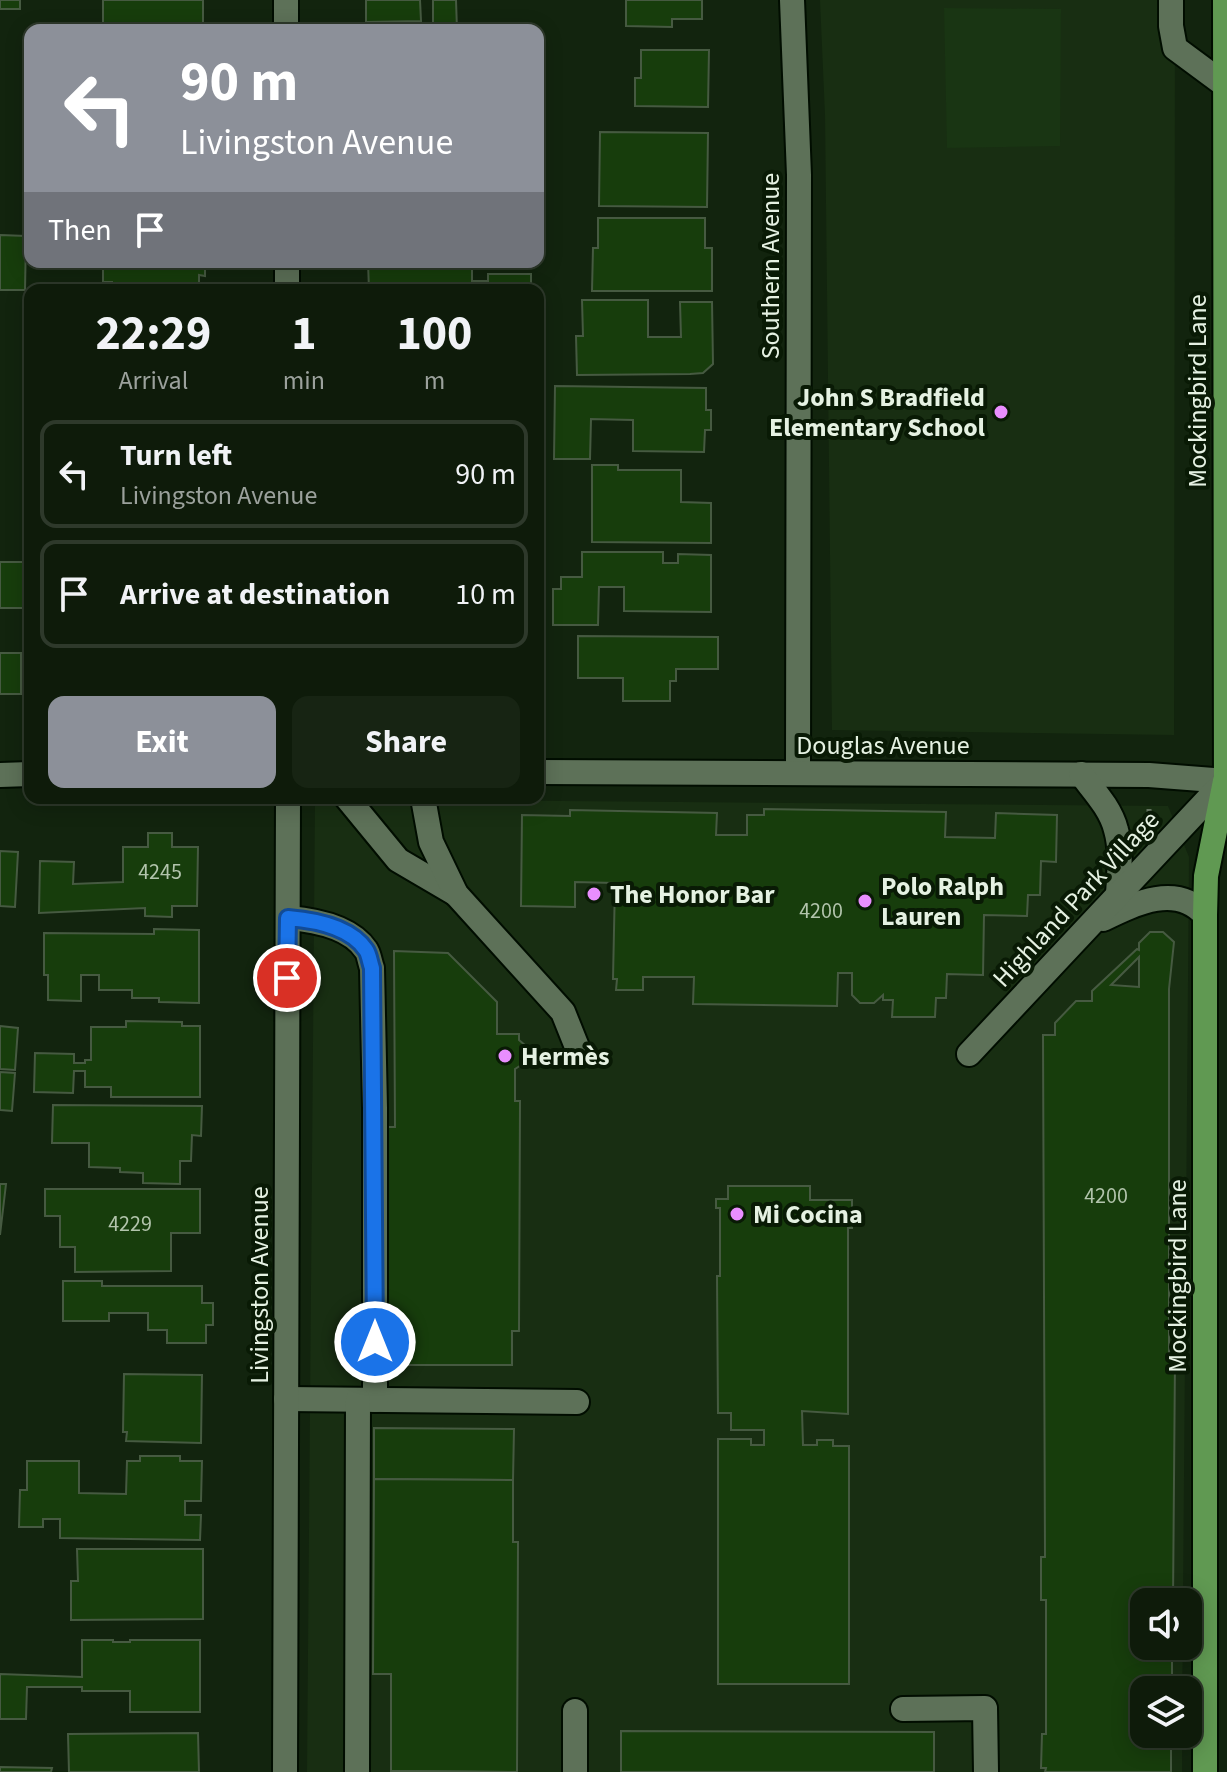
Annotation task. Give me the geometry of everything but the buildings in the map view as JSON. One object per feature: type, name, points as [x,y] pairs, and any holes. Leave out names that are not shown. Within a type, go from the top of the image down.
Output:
[{"type":"main road","name":"Mockingbird Lane","points":[[1225,0],[1227,807]]},
{"type":"main road","name":"Mockingbird Lane","points":[[1205,1772],[1216,1506],[1216,1329],[1205,915],[1206,876],[1226,781]]},
{"type":"street","points":[[286,0],[286,24]]},
{"type":"street","name":"Southern Avenue","points":[[792,0],[799,175],[798,772]]},
{"type":"street","points":[[1171,0],[1175,48],[1225,85]]},
{"type":"street","name":"Douglas Avenue","points":[[544,772],[1081,774],[1226,781]]},
{"type":"street","points":[[0,775],[24,774]]},
{"type":"street","points":[[1081,774],[1107,809],[1116,829],[1118,895]]},
{"type":"street","name":"Highland Park Village","points":[[969,1054],[1226,781]]},
{"type":"street","name":"Livingston Avenue","points":[[285,1772],[288,804]]},
{"type":"street","points":[[352,804],[398,860],[456,894]]},
{"type":"street","points":[[424,804],[431,842],[456,894],[563,1012],[579,1052]]},
{"type":"street","points":[[1090,925],[1129,906],[1175,897],[1187,900],[1205,915]]},
{"type":"street","points":[[288,918],[315,920],[348,934],[366,949],[372,968],[375,1108],[357,1772]]},
{"type":"street","points":[[286,1399],[577,1402]]},
{"type":"street","points":[[903,1709],[985,1708],[986,1772]]},
{"type":"street","points":[[575,1711],[575,1772]]},
{"type":"shaded area","name":"John S Bradfield Elementary School","points":[[820,0],[1175,0],[1174,735],[832,730],[825,115]]},
{"type":"shaded area","points":[[944,8],[1061,9],[1060,146],[947,148]]},
{"type":"shaded area","points":[[544,801],[1168,806],[1189,857],[1183,1588],[1130,1588],[1130,1660],[1183,1660],[1182,1676],[1130,1676],[1130,1748],[1182,1748],[1182,1772],[307,1772],[315,804],[544,804]]},
{"type":"place","name":"John S Bradfield Elementary School","points":[[1001,412]]},
{"type":"place","name":"The Honor Bar","points":[[594,894]]},
{"type":"place","name":"Polo Ralph Lauren","points":[[865,901]]},
{"type":"place","name":"Hermès","points":[[505,1056]]},
{"type":"place","name":"Mi Cocina","points":[[737,1214]]},
{"type":"route","points":[[287,978],[288,918],[315,920],[348,934],[366,949],[372,968],[375,1342]]}]
